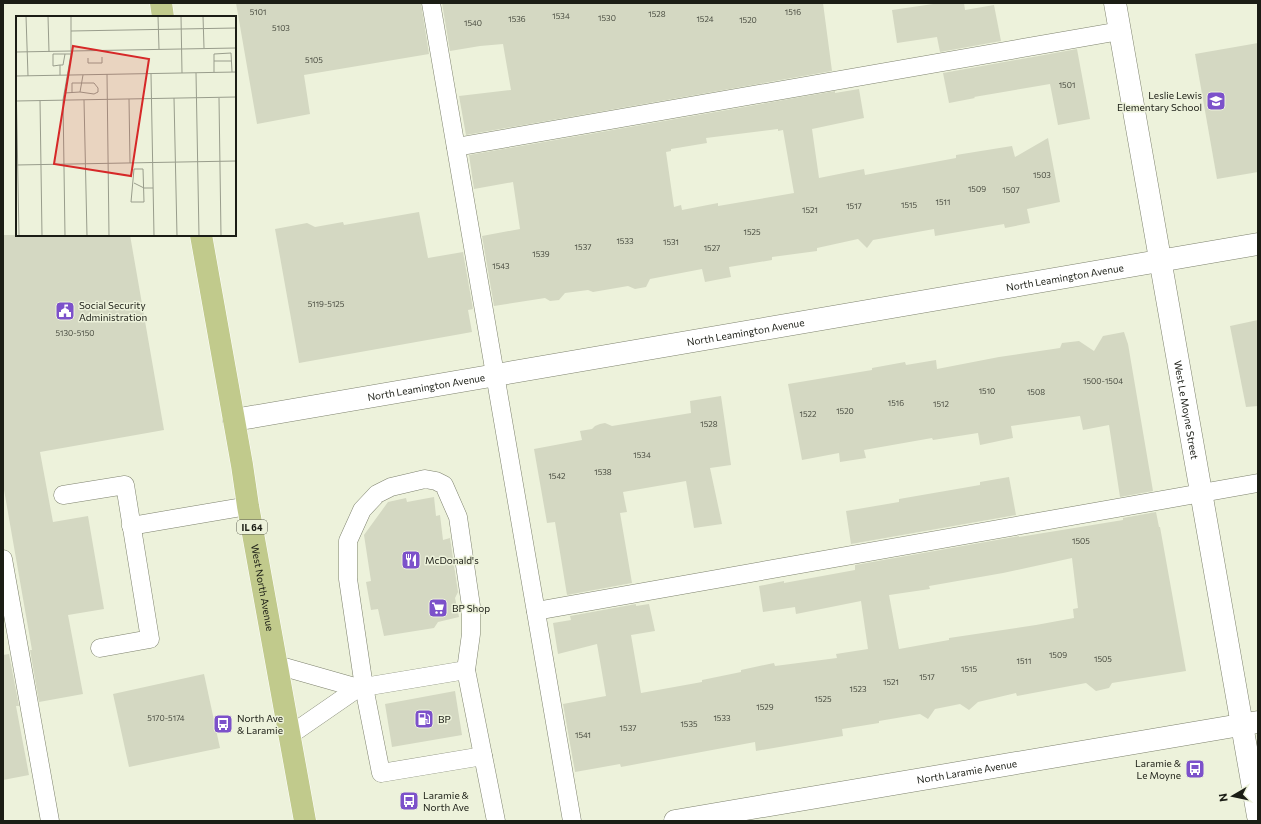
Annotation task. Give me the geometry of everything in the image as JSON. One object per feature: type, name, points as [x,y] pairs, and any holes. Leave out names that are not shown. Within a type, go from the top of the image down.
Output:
[{"type":"main road","points":[[161,3],[163,16]]},
{"type":"main road","name":"West North Avenue","points":[[201,236],[305,821]]},
{"type":"street","name":"West Le Moyne Street","points":[[1115,3],[1202,493],[1250,723],[1258,816]]},
{"type":"street","name":"North Leamington Avenue","points":[[234,420],[1258,244]]},
{"type":"street","name":"North Laramie Avenue","points":[[675,821],[1250,723]]},
{"type":"lane","points":[[431,3],[572,821]]},
{"type":"lane","points":[[456,147],[1120,31]]},
{"type":"lane","points":[[483,756],[381,773],[361,687],[348,579],[348,540],[362,510],[377,494],[390,487],[425,480],[436,480],[444,485],[458,517],[471,606],[471,634],[466,670],[496,821]]},
{"type":"lane","points":[[536,611],[1258,483]]},
{"type":"lane","points":[[63,495],[125,485],[150,639],[100,648]]},
{"type":"lane","points":[[131,526],[248,506]]},
{"type":"lane","points":[[3,559],[50,821]]},
{"type":"lane","points":[[277,665],[361,687],[466,670]]},
{"type":"lane","points":[[290,735],[361,687]]},
{"type":"building","points":[[236,3],[421,3],[429,54],[304,75],[310,114],[257,124]]},
{"type":"building","points":[[442,3],[823,3],[832,71],[466,135],[459,96],[511,90],[503,44],[450,51]]},
{"type":"building","points":[[940,3],[964,3],[965,10],[994,5],[1001,41],[940,52],[937,37],[897,43],[892,10]]},
{"type":"building","points":[[1258,43],[1258,172],[1217,179],[1195,54]]},
{"type":"building","points":[[1077,49],[1090,119],[1058,125],[1050,84],[974,97],[975,98],[949,103],[943,73]]},
{"type":"building","points":[[859,89],[864,118],[812,129],[819,178],[864,169],[865,175],[956,158],[956,155],[1012,146],[1015,157],[1048,138],[1060,202],[1027,209],[1030,223],[1005,228],[1004,224],[935,236],[934,229],[873,240],[867,248],[858,239],[817,248],[817,251],[772,257],[772,260],[729,267],[731,277],[705,282],[702,269],[650,279],[646,287],[635,289],[628,286],[593,292],[588,290],[565,293],[559,300],[550,301],[545,298],[494,306],[482,236],[520,229],[513,182],[474,189],[469,155],[835,91],[835,93]],"holes":[[[778,129],[778,131],[783,130],[794,193],[718,206],[718,203],[682,210],[681,205],[674,207],[666,152],[671,151],[671,149],[707,143],[706,138]]]},
{"type":"building","points":[[419,212],[428,258],[463,252],[473,309],[468,310],[472,332],[299,363],[275,229],[307,223],[315,227],[343,222],[344,225]]},
{"type":"building","points":[[3,235],[130,236],[164,430],[40,452],[53,522],[88,516],[104,609],[68,615],[83,694],[39,702],[30,650],[32,650],[3,484]]},
{"type":"building","points":[[1258,320],[1258,406],[1246,407],[1230,326]]},
{"type":"building","points":[[1124,332],[1128,344],[1153,491],[1120,497],[1109,425],[1083,430],[1080,416],[1011,426],[1013,438],[980,445],[978,433],[933,440],[932,438],[864,450],[866,458],[840,462],[839,453],[802,460],[788,384],[872,370],[872,368],[905,362],[906,365],[936,360],[937,369],[999,357],[1060,348],[1062,343],[1079,341],[1094,351],[1103,336]]},
{"type":"building","points":[[721,396],[731,465],[710,468],[722,524],[694,528],[686,481],[623,492],[627,512],[620,513],[632,583],[567,595],[555,522],[547,523],[534,449],[582,440],[580,431],[592,429],[600,424],[605,423],[612,426],[691,413],[690,401]]},
{"type":"building","points":[[1009,477],[1016,515],[851,544],[846,511],[899,502],[899,499],[980,485],[980,482]]},
{"type":"building","name":"McDonald's","points":[[434,497],[436,516],[440,515],[443,540],[450,538],[458,592],[455,598],[459,617],[438,622],[434,628],[384,636],[378,609],[371,610],[366,582],[371,581],[364,535],[388,502],[406,498],[407,502]]},
{"type":"building","points":[[1156,512],[1186,671],[1112,683],[1109,688],[1096,691],[1086,683],[1017,696],[1016,693],[978,702],[969,710],[960,704],[935,709],[928,719],[920,714],[879,721],[879,723],[842,729],[843,736],[756,751],[755,742],[621,767],[620,764],[575,772],[563,704],[606,696],[597,644],[558,654],[553,623],[571,620],[570,616],[636,604],[636,606],[649,604],[655,631],[631,635],[641,693],[702,682],[702,680],[774,663],[775,666],[837,658],[836,654],[868,649],[861,601],[796,614],[795,607],[763,612],[759,586],[855,570],[855,565],[1019,536],[1123,520],[1123,518]],"holes":[[[1072,558],[1078,608],[1073,609],[1074,618],[949,638],[949,640],[899,649],[889,595],[930,589],[929,586],[1003,573]]]},
{"type":"building","points":[[9,654],[19,706],[16,706],[29,775],[3,780],[3,655]]},
{"type":"building","points":[[204,674],[220,748],[129,767],[113,694]]},
{"type":"building","name":"BP","points":[[455,691],[462,735],[392,747],[385,704]]},
{"type":"place","name":"Leslie Lewis Elementary School","points":[[1216,101]]},
{"type":"place","name":"Social Security Administration","points":[[65,311]]},
{"type":"place","name":"McDonald's","points":[[411,560]]},
{"type":"place","name":"BP Shop","points":[[438,608]]},
{"type":"place","name":"BP","points":[[424,719]]},
{"type":"place","name":"North Ave & Laramie","points":[[223,724]]},
{"type":"place","name":"Laramie & Le Moyne","points":[[1195,769]]},
{"type":"place","name":"Laramie & North Ave","points":[[409,801]]}]
